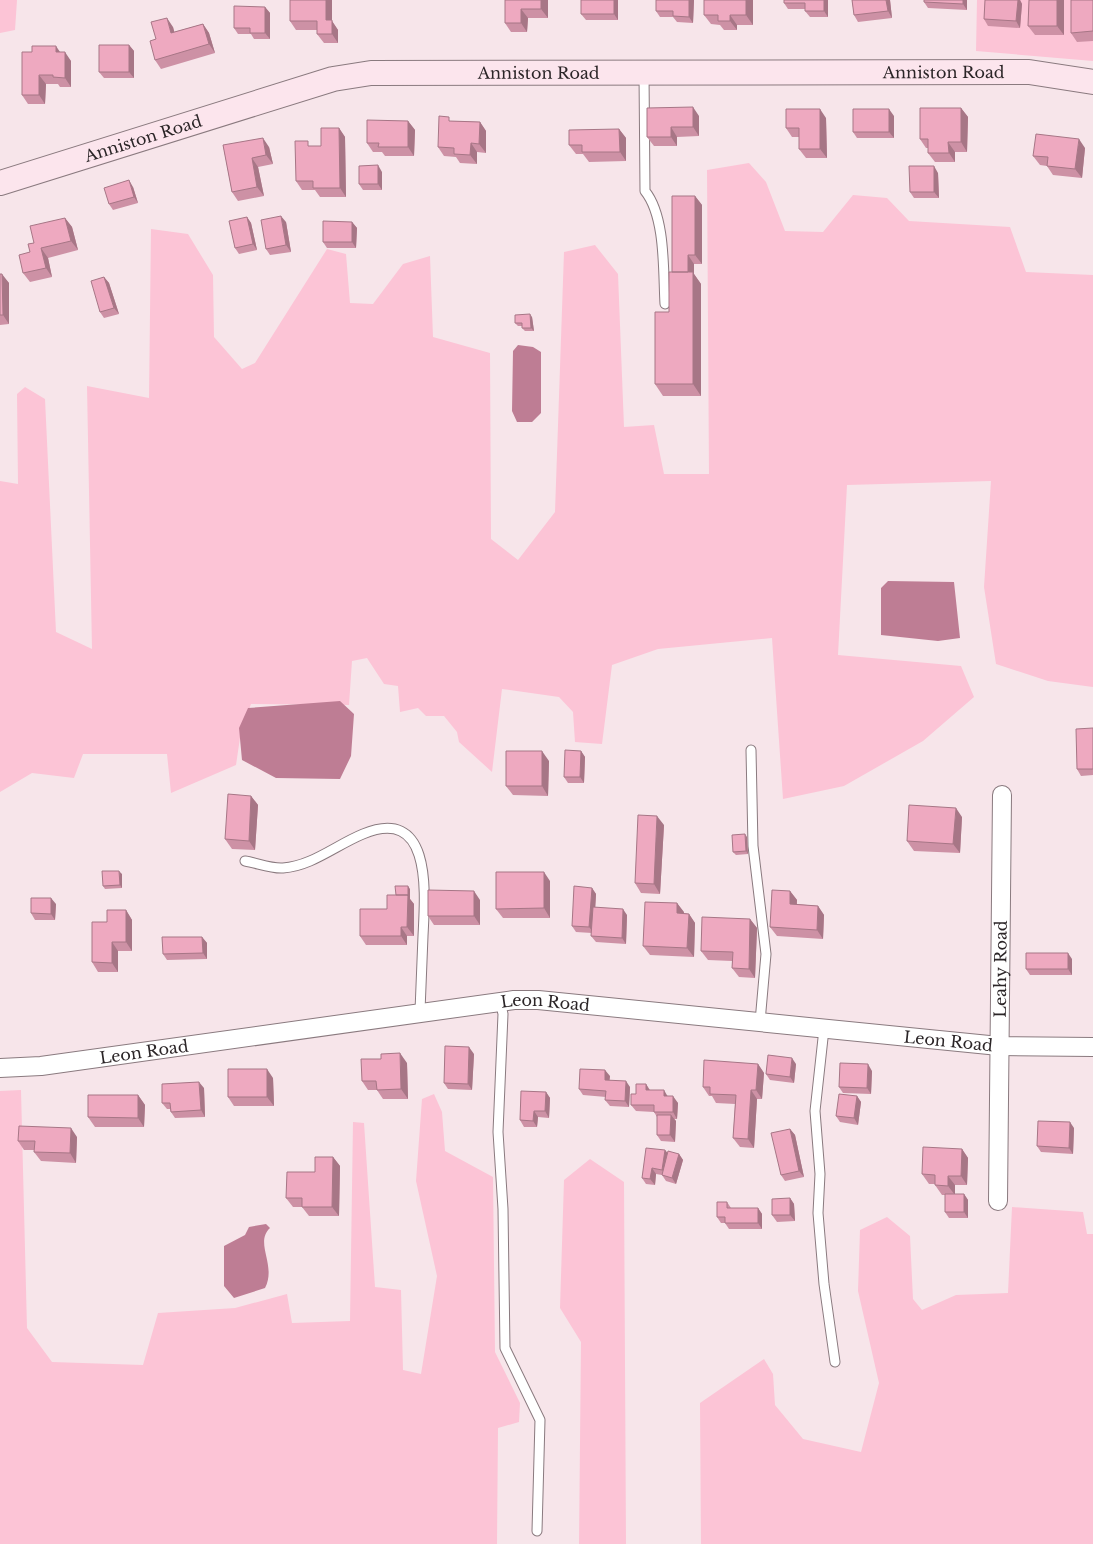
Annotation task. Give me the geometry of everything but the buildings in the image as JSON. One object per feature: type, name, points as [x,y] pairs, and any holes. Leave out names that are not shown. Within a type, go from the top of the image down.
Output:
[{"type":"street","name":"Anniston Road","points":[[0,182],[333,79],[371,73],[1029,72],[1093,82]]},
{"type":"street","name":"Leahy Road","points":[[998,1201],[1002,796]]},
{"type":"street","name":"Leon Road","points":[[0,1068],[41,1066],[420,1011],[500,1001],[538,1000],[999,1046],[1093,1047]]},
{"type":"lane","points":[[644,73],[645,191],[651,198],[660,229],[665,304]]},
{"type":"lane","points":[[751,750],[753,846],[766,954],[760,1022]]},
{"type":"lane","points":[[246,861],[281,868],[315,858],[362,834],[380,828],[392,829],[405,834],[415,844],[425,884],[420,1011]]},
{"type":"lane","points":[[500,1001],[503,1014],[498,1132],[503,1209],[505,1348],[540,1420],[537,1531]]},
{"type":"lane","points":[[824,1029],[815,1111],[820,1174],[818,1213],[824,1284],[835,1362]]},
{"type":"shaded area","points":[[0,0],[17,0],[15,30],[0,33]]},
{"type":"shaded area","points":[[977,0],[1093,0],[1093,61],[976,51]]},
{"type":"shaded area","points":[[749,163],[766,182],[785,231],[823,232],[853,195],[887,198],[909,221],[1010,227],[1026,272],[1093,275],[1093,687],[1048,681],[996,664],[984,587],[991,481],[847,485],[838,655],[961,666],[974,697],[923,741],[844,786],[783,799],[772,638],[658,649],[612,665],[602,744],[575,742],[573,712],[559,697],[502,689],[492,772],[459,742],[457,732],[444,716],[426,716],[418,708],[400,712],[398,686],[384,684],[367,658],[352,661],[349,705],[251,704],[241,731],[236,765],[171,793],[167,754],[83,754],[74,778],[32,773],[0,792],[0,481],[18,484],[17,394],[25,387],[45,399],[56,632],[92,649],[87,386],[149,398],[151,229],[188,234],[213,275],[214,337],[242,369],[255,363],[327,249],[346,254],[350,303],[373,304],[403,264],[430,256],[433,337],[490,353],[491,539],[518,560],[555,512],[564,252],[595,245],[618,274],[624,427],[654,425],[664,474],[709,474],[707,170]]},
{"type":"shaded area","points":[[518,345],[533,347],[541,352],[541,413],[532,422],[517,422],[512,411],[513,351]]},
{"type":"shaded area","points":[[888,581],[954,582],[960,638],[938,641],[881,635],[881,588]]},
{"type":"shaded area","points":[[340,701],[354,714],[351,756],[340,779],[276,778],[242,760],[239,728],[248,708]]},
{"type":"shaded area","points":[[21,1090],[27,1328],[52,1362],[143,1365],[158,1313],[235,1308],[287,1294],[292,1323],[350,1321],[353,1122],[364,1123],[375,1287],[401,1290],[403,1370],[421,1374],[437,1276],[416,1181],[422,1099],[434,1094],[442,1112],[445,1151],[493,1177],[495,1352],[520,1403],[519,1422],[498,1428],[497,1544],[0,1544],[0,1091]]},
{"type":"shaded area","points":[[590,1159],[624,1182],[626,1544],[579,1544],[581,1342],[560,1308],[564,1180]]},
{"type":"shaded area","points":[[1012,1207],[1083,1212],[1087,1234],[1093,1234],[1093,1544],[701,1544],[700,1403],[764,1359],[773,1374],[775,1405],[803,1439],[861,1452],[879,1383],[858,1291],[860,1230],[887,1217],[910,1236],[913,1299],[922,1310],[956,1295],[1008,1293]]},
{"type":"shaded area","points":[[266,1224],[270,1228],[264,1240],[269,1271],[265,1288],[234,1298],[224,1286],[224,1246],[245,1235],[249,1227]]}]
